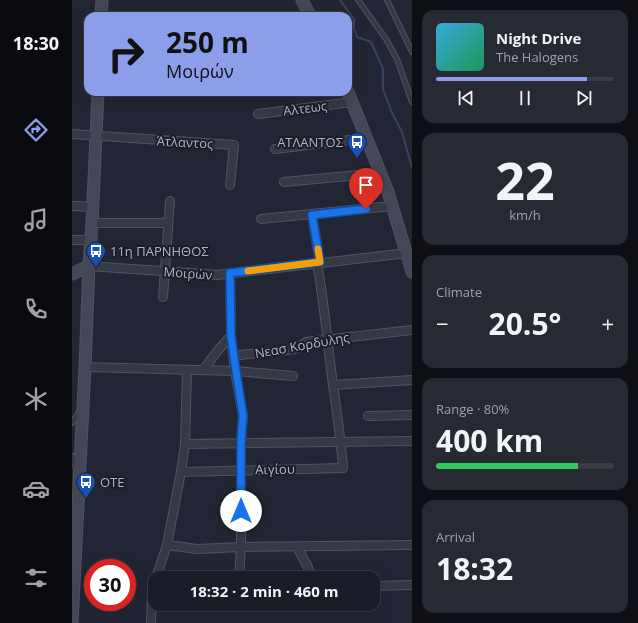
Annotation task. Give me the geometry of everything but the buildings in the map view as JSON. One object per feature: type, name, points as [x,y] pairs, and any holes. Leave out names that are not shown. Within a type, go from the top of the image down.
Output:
[{"type":"main road","points":[[101,12],[102,0]]},
{"type":"main road","points":[[302,0],[308,12]]},
{"type":"main road","points":[[72,623],[98,96]]},
{"type":"main road","points":[[350,97],[392,206],[412,272]]},
{"type":"main road","points":[[72,274],[89,266]]},
{"type":"street","name":"Αλτεως","points":[[258,114],[350,97]]},
{"type":"street","points":[[72,134],[97,136]]},
{"type":"street","name":"Άτλαντος","points":[[97,136],[234,145],[230,185]]},
{"type":"street","points":[[275,149],[366,138]]},
{"type":"street","points":[[284,182],[380,173]]},
{"type":"street","points":[[163,297],[170,201]]},
{"type":"street","points":[[72,206],[93,207]]},
{"type":"street","points":[[261,219],[392,206]]},
{"type":"street","points":[[312,215],[341,442]]},
{"type":"street","points":[[92,223],[168,223]]},
{"type":"street","points":[[72,240],[91,240]]},
{"type":"street","name":"Μοιρών","points":[[89,266],[218,275],[406,253]]},
{"type":"street","points":[[230,273],[231,336],[243,416],[241,443],[241,547],[239,571]]},
{"type":"street","name":"Νεασ Κορδυλης","points":[[240,355],[296,349],[306,342],[412,330]]},
{"type":"street","points":[[203,370],[231,336]]},
{"type":"street","points":[[85,367],[236,371],[293,376]]},
{"type":"street","points":[[158,571],[167,545],[185,444],[187,370]]},
{"type":"street","points":[[333,385],[412,380]]},
{"type":"street","points":[[368,416],[412,415]]},
{"type":"street","name":"Αιγίου","points":[[185,444],[412,441]]},
{"type":"street","name":"Αιγίου","points":[[181,472],[343,468],[341,442]]},
{"type":"street","points":[[167,545],[197,550],[241,547],[412,545]]},
{"type":"street","points":[[297,547],[309,571]]},
{"type":"street","points":[[380,586],[412,585]]},
{"type":"street","points":[[151,623],[152,611]]},
{"type":"lane","points":[[358,0],[386,39],[397,59],[412,102]]},
{"type":"lane","points":[[387,0],[412,52]]},
{"type":"lane","points":[[72,423],[82,408]]},
{"type":"lane","points":[[72,456],[80,475]]},
{"type":"waterway","points":[[340,0],[349,12]]},
{"type":"waterway","points":[[352,16],[354,19],[354,29],[357,37],[371,42],[383,69],[383,89],[392,113],[402,132],[412,168]]},
{"type":"slow traffic","points":[[248,271],[320,262],[318,249]]},
{"type":"place","name":"ΑΤΛΑΝΤΟΣ","points":[[357,159]]},
{"type":"place","name":"11η ΠΑΡΝΗΘΟΣ","points":[[96,268]]},
{"type":"place","name":"ΟΤΕ","points":[[86,499]]},
{"type":"route","points":[[241,511],[241,443],[243,416],[231,336],[230,273],[320,262],[312,215],[366,209]]}]
